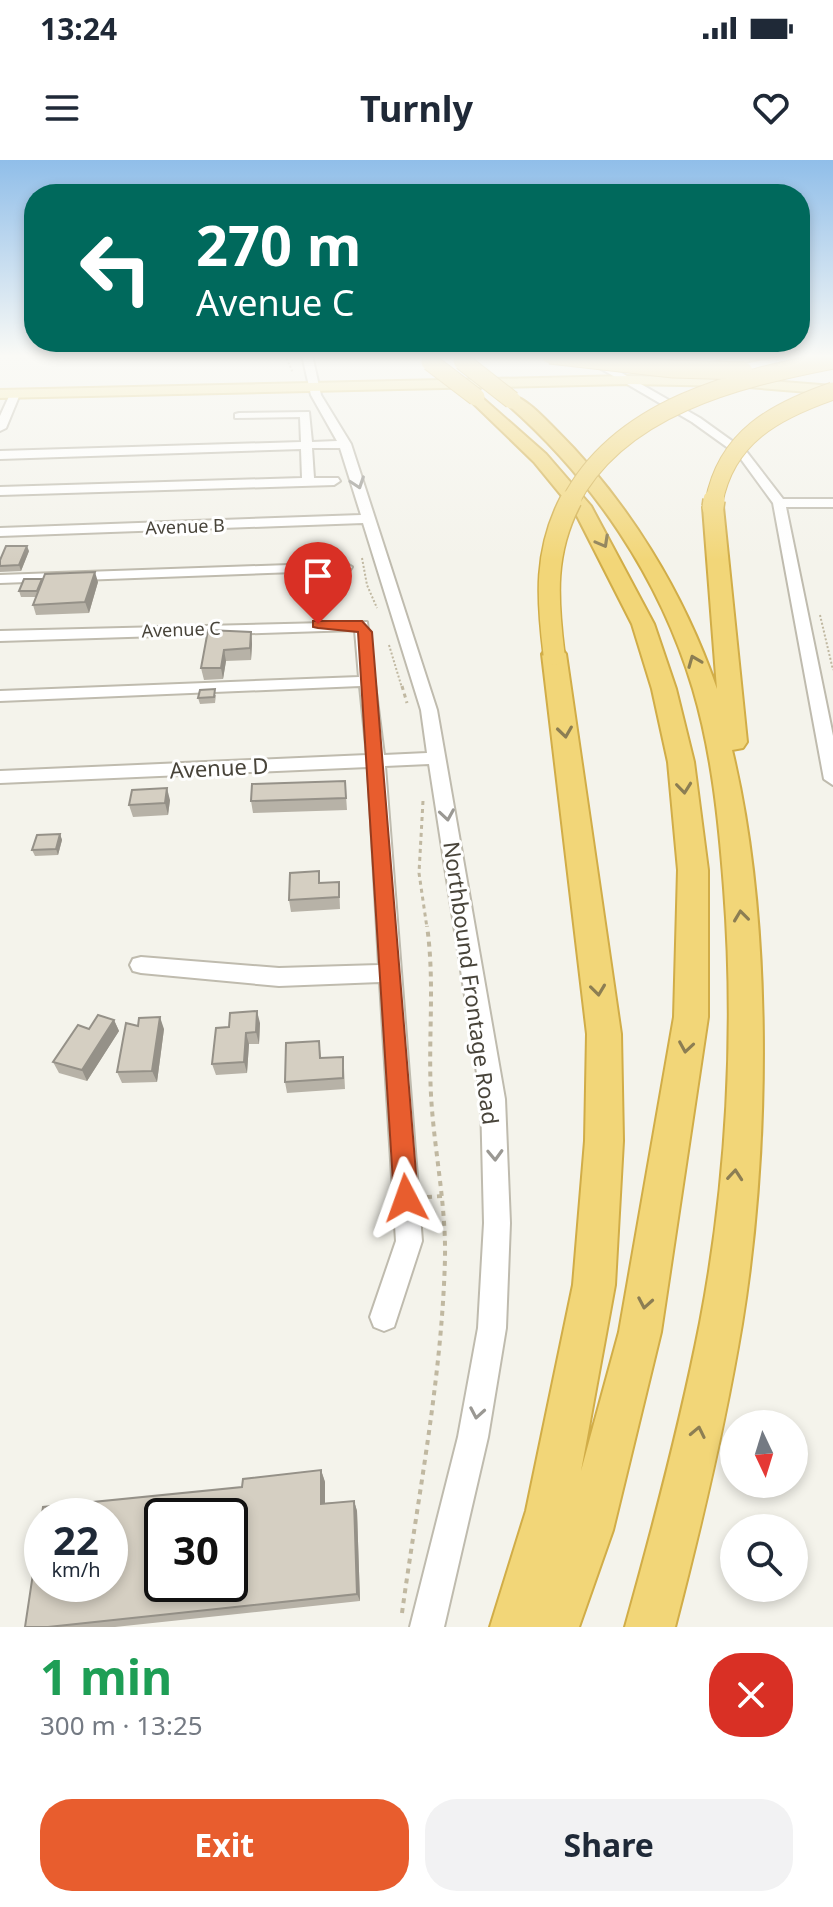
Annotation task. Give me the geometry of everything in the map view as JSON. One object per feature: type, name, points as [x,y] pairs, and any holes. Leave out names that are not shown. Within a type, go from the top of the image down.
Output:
[{"type":"highway","points":[[504,423],[540,458],[584,510],[643,624],[664,689],[681,762],[693,870],[691,1017],[640,1332],[569,1520],[515,1627]]},
{"type":"highway","points":[[538,423],[576,458],[613,505],[655,576],[707,693],[731,827],[746,959],[741,1116],[724,1303],[682,1509],[650,1627]]},
{"type":"highway","points":[[554,1627],[569,1520],[594,1285],[604,1126],[604,1034],[554,654],[547,576],[554,536],[567,500],[590,467],[647,423]]},
{"type":"highway","points":[[731,827],[740,790],[713,507],[715,484],[725,459],[749,433],[763,423]]},
{"type":"street","points":[[306,423],[308,482]]},
{"type":"street","name":"Northbound Frontage Road","points":[[335,423],[345,444],[370,519],[429,710],[493,1099],[497,1223],[492,1328],[473,1437],[427,1627]]},
{"type":"street","points":[[701,423],[742,453],[779,503],[828,736],[833,779]]},
{"type":"street","points":[[0,455],[345,444]]},
{"type":"street","points":[[0,491],[334,481]]},
{"type":"street","points":[[779,503],[832,504]]},
{"type":"street","name":"Avenue B","points":[[0,532],[370,519]]},
{"type":"street","points":[[0,579],[345,567]]},
{"type":"street","name":"Avenue C","points":[[0,636],[362,625],[368,681]]},
{"type":"street","points":[[0,696],[368,681],[409,1241],[384,1317]]},
{"type":"street","name":"Avenue D","points":[[0,777],[438,758]]},
{"type":"street","points":[[141,965],[279,977],[388,973]]},
{"type":"building","points":[[6,546],[27,546],[19,565],[0,566]]},
{"type":"building","points":[[95,572],[85,602],[33,605],[45,574]]},
{"type":"building","points":[[24,579],[42,579],[37,591],[19,591]]},
{"type":"building","points":[[208,630],[251,632],[250,648],[224,650],[221,668],[201,668]]},
{"type":"building","points":[[215,689],[214,697],[198,698],[200,690]]},
{"type":"building","points":[[345,781],[346,798],[251,801],[252,784]]},
{"type":"building","points":[[167,788],[165,803],[129,805],[132,790]]},
{"type":"building","points":[[60,834],[56,849],[32,850],[37,835]]},
{"type":"building","points":[[319,871],[319,883],[339,882],[339,897],[289,900],[290,873]]},
{"type":"building","points":[[257,1011],[256,1032],[246,1033],[244,1062],[212,1064],[216,1028],[229,1027],[230,1013]]},
{"type":"building","points":[[98,1015],[114,1020],[82,1070],[53,1062],[78,1025],[89,1029]]},
{"type":"building","points":[[160,1017],[152,1071],[117,1072],[126,1023],[138,1026],[139,1018]]},
{"type":"building","points":[[319,1041],[320,1058],[343,1057],[343,1078],[285,1082],[286,1043]]},
{"type":"building","points":[[321,1470],[321,1504],[354,1501],[357,1594],[25,1627],[29,1602],[128,1602],[128,1498],[242,1487],[243,1479]]},
{"type":"route","points":[[318,624],[362,625],[365,632],[406,1198]]}]
